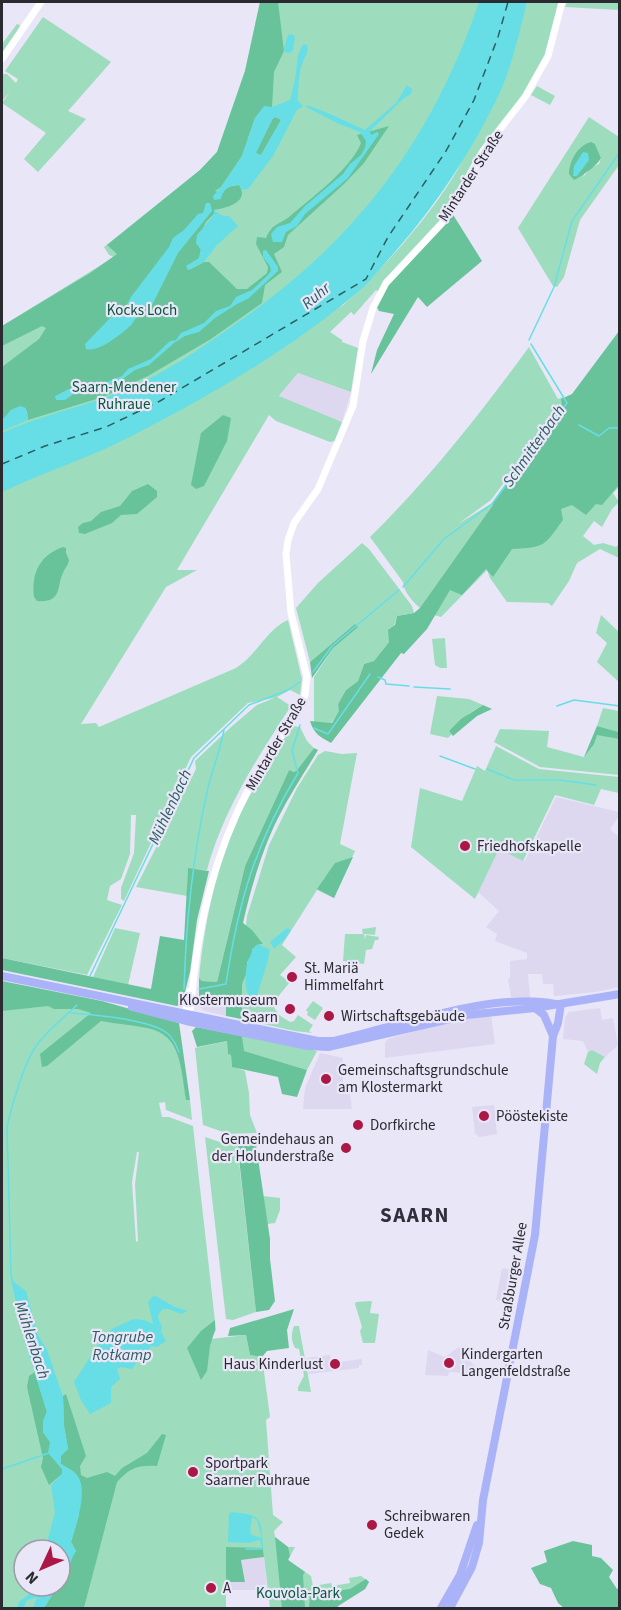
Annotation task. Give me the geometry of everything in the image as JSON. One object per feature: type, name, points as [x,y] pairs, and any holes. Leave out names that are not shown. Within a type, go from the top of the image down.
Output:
[{"type":"main road","points":[[2,59],[41,2]]},
{"type":"main road","name":"Mintarder Straße","points":[[187,1017],[186,1003],[193,981],[202,919],[217,864],[249,787],[300,707],[305,695],[307,677],[291,613],[286,554],[288,540],[294,524],[318,489],[353,406],[363,341],[373,308],[386,283],[443,222],[483,151],[530,89],[548,56],[562,2]]},
{"type":"main road","points":[[2,976],[318,1047],[343,1045],[378,1033],[482,1006],[540,1001],[558,1004]]},
{"type":"main road","points":[[378,1033],[467,1015],[535,1008],[620,994]]},
{"type":"main road","name":"Straßburger Allee","points":[[441,1608],[461,1573],[480,1519],[535,1235],[552,1010],[558,1004]]},
{"type":"main road","points":[[535,1008],[544,1015],[552,1032]]},
{"type":"main road","name":"Straßburger Allee","points":[[450,1608],[462,1590],[472,1567],[479,1543],[480,1519]]},
{"type":"shaded area","points":[[298,373],[351,392],[342,422],[279,397]]},
{"type":"shaded area","points":[[556,797],[619,812],[619,816],[610,829],[619,837],[619,987],[554,996],[553,984],[543,984],[542,974],[528,974],[530,997],[511,997],[508,979],[510,978],[510,961],[527,959],[527,953],[495,941],[497,934],[486,927],[499,911],[478,892],[499,849],[525,861]]},
{"type":"shaded area","points":[[218,1000],[226,1001],[226,1016],[205,1011],[199,1006]]},
{"type":"shaded area","points":[[600,1008],[602,1020],[613,1018],[618,1045],[605,1057],[592,1050],[588,1052],[583,1041],[563,1039],[565,1018],[569,1012]]},
{"type":"shaded area","points":[[491,1015],[495,1044],[385,1058],[385,1043],[388,1039],[444,1023]]},
{"type":"shaded area","name":"Gemeinschaftsgrundschule am Klostermarkt","points":[[320,1053],[343,1058],[343,1085],[349,1085],[352,1109],[303,1109],[305,1088]]},
{"type":"shaded area","name":"Pööstekiste","points":[[494,1105],[497,1134],[479,1137],[475,1133],[472,1107]]},
{"type":"shaded area","points":[[502,1268],[520,1272],[514,1303],[496,1300]]},
{"type":"shaded area","name":"Kindergarten Langenfeldstraße","points":[[459,1347],[476,1368],[477,1374],[449,1372],[448,1376],[425,1375],[428,1350],[445,1357]]},
{"type":"shaded area","name":"Haus Kinderlust","points":[[330,1355],[332,1363],[362,1359],[362,1365],[359,1365],[359,1368],[309,1374],[306,1358]]},
{"type":"shaded area","points":[[264,1557],[267,1590],[226,1590],[226,1582],[245,1582],[241,1560]]},
{"type":"green space","name":"Saarn-Mendener Ruhraue","points":[[260,2],[502,2],[341,307],[373,277],[405,241],[435,204],[459,167],[511,47],[527,2],[560,2],[551,39],[540,68],[440,221],[379,292],[376,290],[354,315],[351,312],[330,332],[342,342],[358,348],[351,392],[298,373],[279,396],[342,422],[335,441],[330,442],[276,421],[269,415],[177,570],[197,570],[166,587],[81,724],[96,723],[99,727],[236,668],[250,657],[274,630],[288,620],[302,679],[300,695],[290,690],[277,697],[291,706],[254,764],[232,805],[207,870],[188,869],[187,896],[136,887],[196,769],[195,761],[257,705],[274,698],[248,703],[191,757],[124,901],[121,899],[121,888],[134,853],[136,815],[131,815],[130,854],[121,879],[110,886],[107,900],[122,905],[87,975],[2,958],[2,326],[114,257],[109,255],[104,247],[200,170],[217,152],[245,71]]},
{"type":"green space","name":"Kocks Loch","points":[[260,2],[278,2],[284,51],[274,72],[272,107],[255,118],[242,156],[221,187],[215,191],[222,193],[227,187],[239,185],[242,196],[231,206],[214,210],[214,214],[206,222],[196,243],[201,249],[199,258],[189,270],[204,262],[209,262],[237,289],[247,289],[267,273],[268,267],[256,244],[257,237],[266,238],[273,227],[289,217],[340,173],[361,143],[357,135],[389,126],[364,163],[288,235],[284,247],[274,254],[282,272],[265,285],[262,303],[211,339],[148,376],[103,397],[28,420],[27,411],[11,410],[4,419],[2,418],[2,367],[39,339],[46,328],[42,326],[2,346],[2,326],[117,254],[107,245],[200,170],[217,152],[245,71]]},
{"type":"green space","points":[[567,2],[619,2],[619,10],[565,7]]},
{"type":"green space","points":[[43,17],[111,62],[68,111],[86,119],[38,172],[24,159],[46,133],[2,103],[10,92],[2,101],[2,76],[7,74],[16,83],[18,79],[5,71]]},
{"type":"green space","points":[[17,24],[20,25],[19,29],[2,54],[2,44]]},
{"type":"green space","points":[[537,86],[555,96],[550,105],[531,95]]},
{"type":"green space","points":[[589,117],[619,137],[619,165],[580,220],[564,277],[557,287],[553,286],[518,228]],"holes":[[[595,144],[601,158],[599,164],[592,167],[583,177]]]},
{"type":"green space","points":[[273,118],[281,120],[261,155],[255,153]]},
{"type":"green space","points":[[591,142],[595,144],[601,158],[574,180],[569,174],[573,159],[582,146]]},
{"type":"green space","points":[[452,213],[482,261],[427,307],[418,297],[371,374],[377,350],[394,314],[379,311],[376,306],[382,292]]},
{"type":"green space","points":[[619,331],[619,485],[602,505],[596,504],[586,515],[572,505],[561,509],[563,520],[547,541],[538,546],[512,549],[493,577],[486,569],[462,595],[450,590],[427,629],[404,654],[401,653],[331,743],[321,737],[313,729],[310,721],[332,723],[339,711],[338,704],[346,690],[358,681],[364,664],[374,661],[389,642],[388,630],[395,625],[397,616],[414,613],[420,608],[562,406],[561,399],[572,394]]},
{"type":"green space","points":[[619,332],[620,486],[613,493],[619,502],[612,509],[602,527],[594,521],[583,536],[594,545],[603,543],[616,547],[618,545],[619,558],[600,549],[577,563],[569,581],[552,606],[548,603],[507,602],[487,570],[441,617],[434,615],[432,618],[406,592],[403,582],[370,537],[453,445],[529,347],[558,399],[563,397],[570,399]],"holes":[[[560,407],[562,409],[492,503],[458,524],[491,500]]]},
{"type":"green space","points":[[223,415],[231,418],[227,441],[204,486],[196,489],[191,485],[201,433]]},
{"type":"green space","points":[[148,484],[157,491],[157,497],[137,514],[121,515],[112,523],[85,534],[79,533],[78,527],[83,523],[91,521],[101,512],[120,506],[132,491]]},
{"type":"green space","points":[[362,543],[412,606],[414,613],[397,616],[389,642],[374,661],[364,664],[358,681],[346,690],[338,704],[340,711],[331,723],[314,722],[314,677],[333,648],[355,624],[310,662],[296,608],[318,583]]},
{"type":"green space","points":[[63,547],[66,548],[69,560],[57,593],[51,599],[37,601],[33,588],[39,566],[48,555]]},
{"type":"green space","points":[[601,615],[619,632],[619,682],[597,662],[607,643],[596,633]]},
{"type":"green space","points":[[355,624],[358,627],[333,648],[312,678],[310,662]]},
{"type":"green space","points":[[445,638],[447,668],[440,668],[435,665],[432,639]]},
{"type":"green space","points":[[437,696],[469,699],[483,705],[449,731],[452,734],[448,738],[430,734]]},
{"type":"green space","points":[[483,705],[492,709],[477,716],[453,736],[449,731],[461,719]]},
{"type":"green space","points":[[603,708],[619,711],[619,732],[597,726]]},
{"type":"green space","points":[[292,726],[300,727],[307,741],[314,748],[297,770],[294,772],[289,770],[245,866],[217,982],[202,981],[199,978],[205,931],[215,885],[229,840],[249,797]]},
{"type":"green space","points":[[597,726],[619,732],[619,739],[597,735],[594,744],[584,757]]},
{"type":"green space","points":[[500,729],[549,731],[547,747],[584,757],[597,734],[619,739],[619,775],[540,767],[494,742]]},
{"type":"green space","points":[[496,746],[539,769],[619,777],[619,793],[601,789],[594,805],[555,795],[523,861],[499,849],[475,899],[411,847],[420,788],[462,801],[477,766],[485,771]]},
{"type":"green space","points":[[314,748],[318,750],[287,800],[272,830],[250,896],[243,923],[263,944],[260,944],[247,962],[247,972],[242,984],[242,1019],[226,1016],[226,1001],[218,1000],[199,1006],[199,978],[202,981],[217,982],[245,866],[289,770],[294,772],[297,770]]},
{"type":"green space","points":[[325,751],[342,754],[357,753],[340,844],[355,851],[334,898],[317,890],[282,945],[296,957],[280,975],[290,982],[272,1004],[279,1015],[290,1022],[294,1021],[298,1015],[313,1025],[309,1031],[312,1033],[236,1018],[247,916],[269,845],[297,788],[318,755]]},
{"type":"green space","points":[[353,857],[334,898],[317,889],[335,863]]},
{"type":"green space","points":[[188,868],[209,871],[197,920],[190,972],[182,1004],[177,1006],[2,970],[2,958],[151,989],[160,936],[184,940]]},
{"type":"green space","points":[[376,927],[375,935],[364,934],[365,939],[366,935],[379,937],[375,940],[372,949],[366,950],[364,964],[343,961],[345,934],[363,934],[362,929]]},
{"type":"green space","points":[[115,928],[140,933],[128,985],[93,977]]},
{"type":"green space","points":[[2,981],[102,1001],[179,1023],[190,1100],[186,1100],[181,1066],[173,1046],[159,1032],[147,1028],[101,1021],[47,1066],[42,1067],[40,1054],[91,1013],[78,1009],[54,1009],[48,1006],[2,1011]]},
{"type":"green space","name":"Kouvola-Park","points":[[2,984],[158,1030],[172,1044],[180,1061],[186,1099],[190,1100],[192,1120],[166,1110],[165,1102],[159,1103],[162,1117],[169,1117],[193,1126],[216,1330],[211,1339],[246,1335],[250,1355],[262,1357],[270,1417],[266,1420],[273,1515],[283,1522],[274,1531],[275,1537],[288,1547],[295,1547],[288,1560],[311,1576],[313,1586],[350,1583],[349,1578],[361,1576],[369,1582],[365,1589],[337,1608],[270,1608],[263,1548],[226,1548],[226,1608],[84,1608],[115,1484],[73,1608],[2,1608]],"holes":[[[137,1152],[139,1152],[135,1184],[138,1241],[136,1242],[132,1182]]]},
{"type":"green space","points":[[313,1001],[323,1008],[315,1020],[307,1015],[306,1010]]},
{"type":"green space","points":[[196,1027],[242,1036],[244,1051],[307,1070],[297,1097],[282,1094],[278,1077],[232,1067],[227,1041],[197,1047],[192,1031]]},
{"type":"green space","points":[[242,1036],[317,1051],[307,1070],[243,1051]]},
{"type":"green space","points":[[227,1041],[232,1066],[245,1071],[250,1115],[257,1133],[229,1134],[203,1125],[195,1048]]},
{"type":"green space","points":[[592,1050],[605,1057],[600,1063],[597,1074],[584,1064],[588,1052]]},
{"type":"green space","points":[[205,1137],[223,1143],[237,1144],[256,1312],[233,1320],[226,1319]]},
{"type":"green space","points":[[255,1138],[270,1239],[275,1301],[269,1310],[256,1312],[237,1140]]},
{"type":"green space","points":[[263,1196],[280,1198],[280,1210],[275,1223],[267,1224]]},
{"type":"green space","points":[[372,1301],[370,1313],[379,1314],[375,1343],[363,1343],[360,1331],[362,1327],[355,1304]]},
{"type":"green space","points":[[294,1309],[287,1330],[289,1348],[267,1351],[262,1357],[250,1355],[246,1335],[228,1336],[230,1328]]},
{"type":"green space","points":[[215,1320],[207,1371],[201,1380],[187,1348],[201,1331]]},
{"type":"green space","points":[[294,1326],[299,1326],[311,1392],[298,1391],[304,1376],[299,1349],[295,1348],[292,1340]]},
{"type":"green space","points":[[35,1372],[47,1412],[43,1421],[43,1432],[50,1442],[53,1457],[62,1469],[62,1474],[49,1485],[41,1467],[43,1458],[27,1387],[29,1376]]},
{"type":"green space","points":[[66,1394],[86,1456],[80,1466],[81,1475],[87,1478],[107,1472],[115,1476],[122,1468],[147,1453],[162,1434],[166,1435],[157,1466],[134,1468],[117,1482],[84,1608],[44,1608],[50,1598],[72,1598],[72,1557],[76,1551],[72,1539],[79,1515],[74,1472],[61,1464],[60,1456],[68,1449],[64,1426],[63,1396]]},
{"type":"green space","name":"Kouvola-Park","points":[[275,1537],[288,1547],[290,1556],[288,1560],[305,1572],[303,1575],[305,1608],[282,1608]]},
{"type":"green space","points":[[573,1541],[592,1545],[592,1556],[601,1558],[613,1570],[609,1577],[617,1589],[619,1588],[619,1608],[564,1608],[558,1603],[551,1588],[540,1584],[531,1568],[547,1562],[544,1551]]},
{"type":"green space","points":[[226,1547],[263,1548],[264,1557],[241,1560],[245,1582],[226,1582]]},
{"type":"green space","points":[[366,1579],[369,1582],[365,1589],[337,1608],[309,1608],[310,1596],[350,1589]]},
{"type":"water","name":"Ruhr","points":[[479,2],[527,2],[504,82],[476,138],[435,202],[404,242],[366,284],[306,333],[220,388],[114,445],[2,492],[2,433],[33,420],[130,388],[169,368],[219,336],[275,295],[315,261],[351,224],[383,186],[412,145],[460,53]]},
{"type":"water","points":[[292,34],[295,37],[293,50],[286,53],[284,49],[288,35]]},
{"type":"water","points":[[303,44],[307,45],[307,53],[300,73],[297,100],[303,106],[297,110],[273,156],[248,189],[242,190],[239,185],[233,186],[225,190],[221,199],[214,200],[213,196],[242,156],[255,118],[264,106],[272,107],[290,100],[298,55]],"holes":[[[273,118],[281,120],[261,155],[256,153]]]},
{"type":"water","points":[[407,85],[412,89],[411,94],[370,131],[371,135],[377,132],[379,134],[348,178],[305,214],[297,226],[286,232],[282,242],[273,242],[271,234],[277,227],[290,223],[305,206],[343,174],[365,148],[366,141],[360,132],[339,124],[306,107],[307,105],[365,130],[396,103]]},
{"type":"water","points":[[583,152],[588,153],[589,160],[577,176],[573,176],[574,166]]},
{"type":"water","points":[[206,203],[210,203],[212,211],[178,253],[151,307],[145,306],[131,325],[110,342],[97,348],[86,349],[85,344],[112,316],[125,308],[173,238],[184,230],[198,214],[203,213]]},
{"type":"water","points":[[214,210],[223,216],[229,216],[238,226],[217,245],[204,262],[188,270],[186,266],[199,258],[201,250],[196,243],[197,235],[214,215]]},
{"type":"water","points":[[266,250],[278,267],[278,271],[249,298],[215,318],[199,332],[185,336],[174,343],[149,365],[135,370],[120,381],[86,394],[75,393],[65,400],[56,400],[55,396],[69,389],[92,388],[122,376],[128,369],[151,359],[170,341],[176,340],[181,333],[204,323],[216,311],[230,306],[236,297],[252,290],[271,271],[263,257],[263,251]]},
{"type":"water","points":[[20,406],[26,408],[28,420],[2,431],[2,418]]},
{"type":"water","points":[[287,928],[291,930],[274,949],[270,942]]},
{"type":"water","points":[[258,944],[269,949],[269,953],[257,998],[251,999],[246,987],[246,968],[252,949]]},
{"type":"water","points":[[11,1280],[26,1291],[38,1335],[47,1350],[63,1396],[64,1426],[68,1449],[61,1456],[61,1464],[79,1478],[82,1495],[72,1539],[48,1538],[55,1512],[51,1485],[62,1474],[62,1469],[48,1453],[50,1442],[43,1432],[43,1421],[47,1412],[25,1343]]},
{"type":"water","name":"Tongrube Rotkamp","points":[[154,1295],[187,1311],[182,1314],[163,1309],[158,1315],[162,1325],[161,1332],[166,1341],[157,1347],[151,1346],[146,1355],[140,1357],[132,1369],[121,1367],[117,1369],[120,1379],[111,1387],[111,1403],[90,1414],[74,1382],[104,1336],[112,1329],[133,1319],[153,1324],[148,1302]]},
{"type":"water","points":[[231,1512],[249,1515],[258,1520],[262,1530],[263,1548],[262,1549],[260,1540],[248,1543],[228,1542]],"holes":[[[252,1517],[257,1520],[262,1538],[250,1533]]]},
{"type":"water","points":[[72,1544],[76,1551],[72,1558]]},
{"type":"water","points":[[24,1598],[34,1598],[26,1601],[24,1608],[17,1608],[19,1602]]},
{"type":"water","points":[[37,1598],[50,1598],[44,1608],[33,1608]]},
{"type":"waterway","name":"Schmitterbach","points":[[529,340],[554,287],[572,221],[620,152]]},
{"type":"waterway","name":"Schmitterbach","points":[[403,587],[444,539],[492,504],[567,403],[531,344]]},
{"type":"waterway","points":[[579,425],[599,436],[609,428],[620,428]]},
{"type":"waterway","name":"Mühlenbach","points":[[313,672],[332,646],[399,590]]},
{"type":"waterway","points":[[314,728],[328,734],[370,674]]},
{"type":"waterway","points":[[378,677],[385,680],[386,684],[409,686]]},
{"type":"waterway","name":"Mühlenbach","points":[[90,976],[194,758],[249,705],[288,690],[300,682]]},
{"type":"waterway","points":[[414,687],[450,689]]},
{"type":"waterway","points":[[557,706],[574,700],[620,706]]},
{"type":"waterway","points":[[199,989],[226,984],[236,927],[250,875],[270,825],[298,773],[292,751],[300,725]]},
{"type":"waterway","points":[[184,989],[193,869],[208,788],[224,730]]},
{"type":"waterway","name":"Mühlenbach","points":[[440,756],[475,769]]},
{"type":"waterway","name":"Mühlenbach","points":[[487,769],[514,780],[560,780],[596,785]]},
{"type":"waterway","name":"Mühlenbach","points":[[13,1282],[7,1127],[20,1082],[34,1050],[48,1032],[77,1005]]},
{"type":"waterway","points":[[71,1013],[148,1024],[167,1033],[179,1052]]},
{"type":"waterway","points":[[2,1469],[49,1453]]},
{"type":"waterway","points":[[246,1549],[262,1549]]},
{"type":"ferry route","points":[[2,464],[45,446],[106,427],[160,401],[366,279],[388,237],[446,151],[474,100],[498,37],[508,2]]},
{"type":"place","name":"Friedhofskapelle","points":[[465,846]]},
{"type":"place","name":"St. Mariä Himmelfahrt","points":[[292,977]]},
{"type":"place","name":"Klostermuseum Saarn","points":[[290,1009]]},
{"type":"place","name":"Wirtschaftsgebäude","points":[[329,1016]]},
{"type":"place","name":"Gemeinschaftsgrundschule am Klostermarkt","points":[[326,1079]]},
{"type":"place","name":"Pööstekiste","points":[[484,1116]]},
{"type":"place","name":"Dorfkirche","points":[[358,1125]]},
{"type":"place","name":"Gemeindehaus an der Holunderstraße","points":[[346,1148]]},
{"type":"place","name":"Kindergarten Langenfeldstraße","points":[[449,1363]]},
{"type":"place","name":"Haus Kinderlust","points":[[335,1364]]},
{"type":"place","name":"Sportpark Saarner Ruhraue","points":[[193,1472]]},
{"type":"place","name":"Schreibwaren Gedek","points":[[372,1525]]},
{"type":"place","name":"A","points":[[211,1588]]},
{"type":"district","name":"SAARN","points":[[415,1215]]}]
